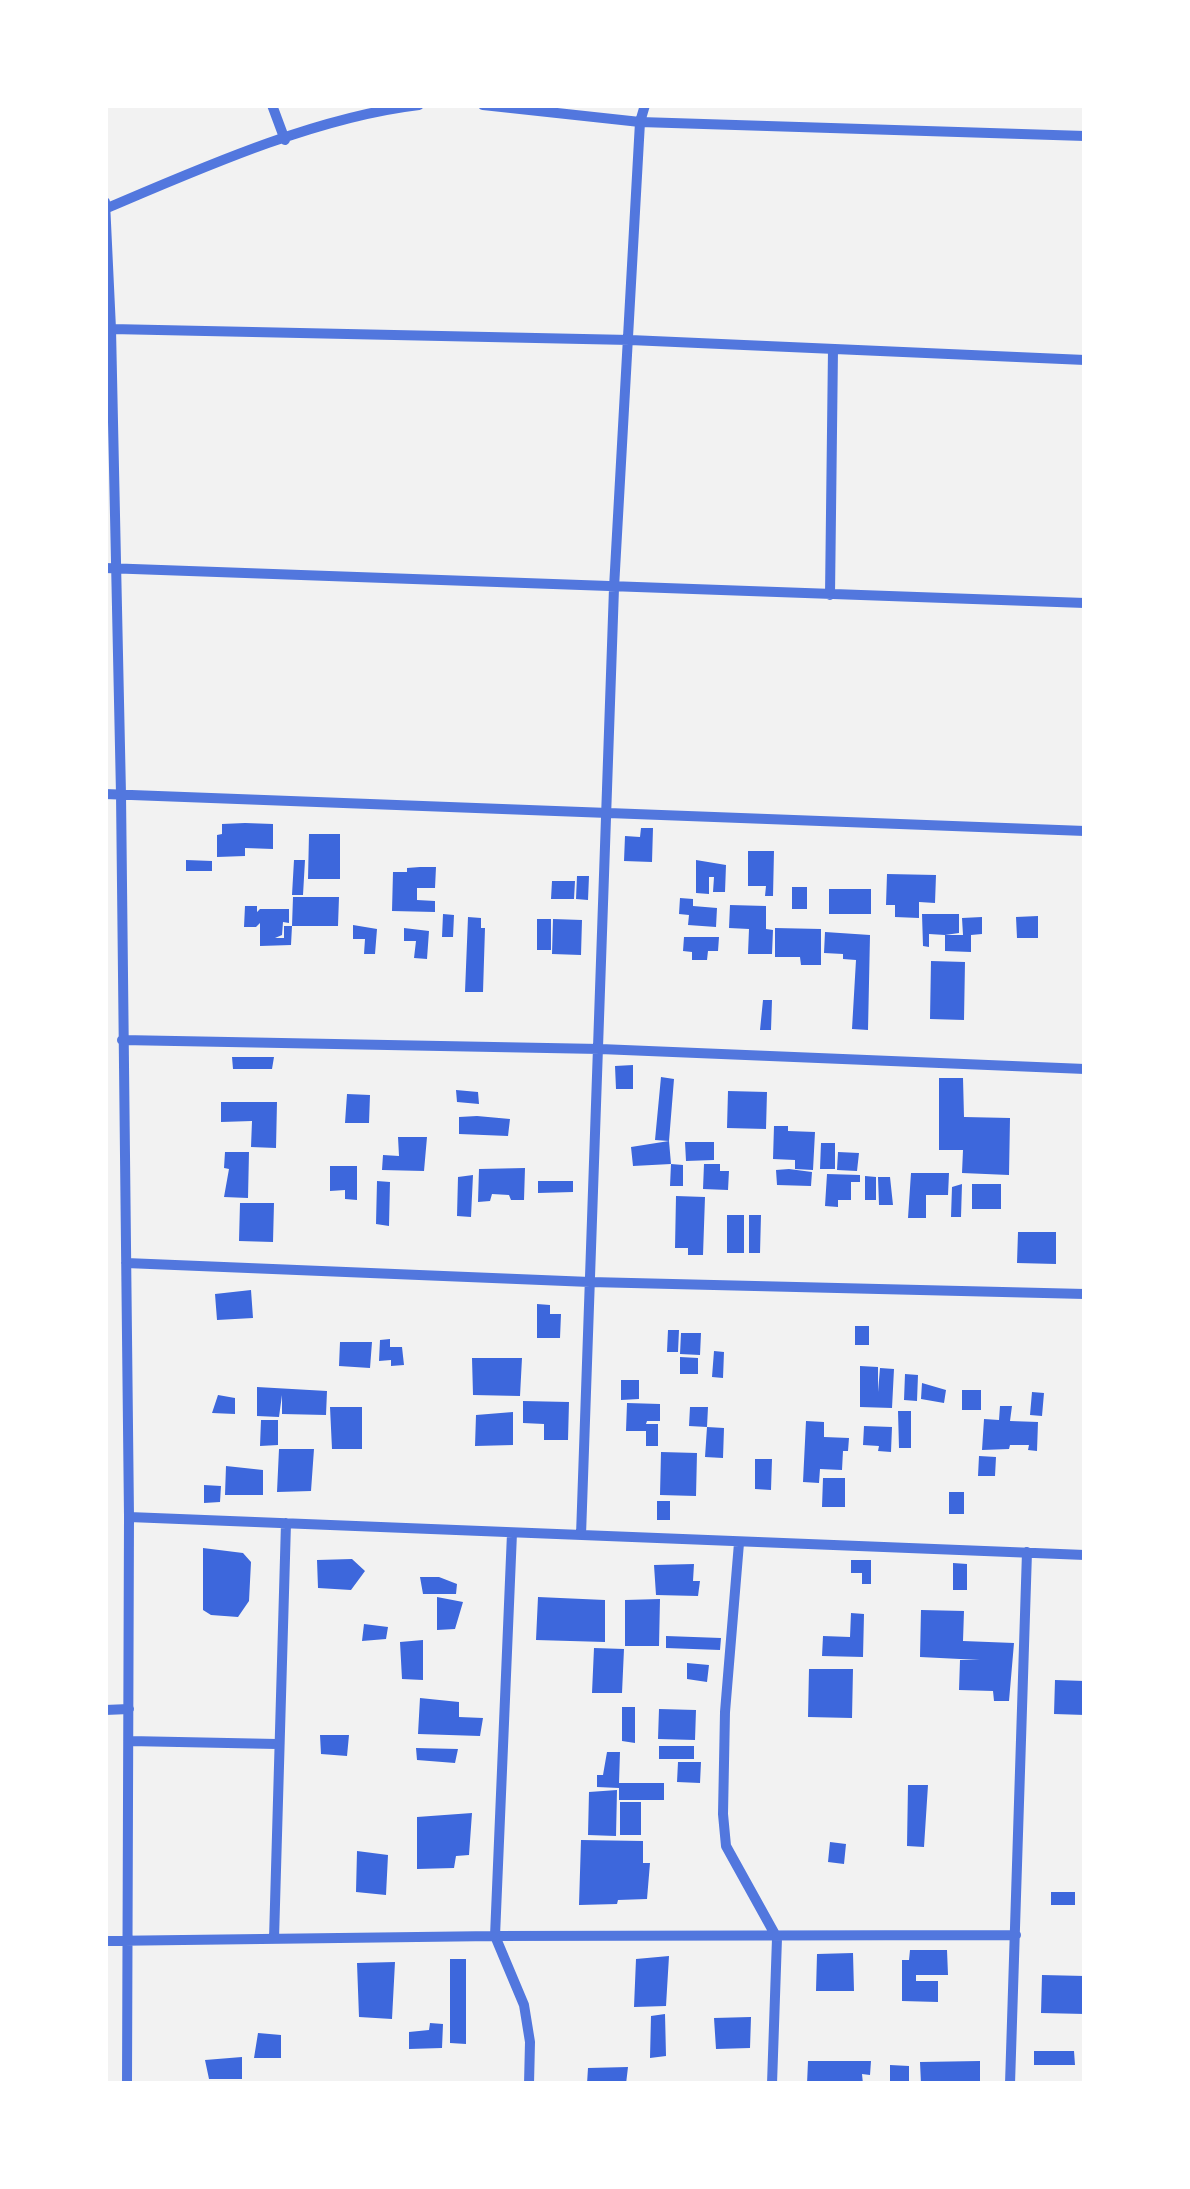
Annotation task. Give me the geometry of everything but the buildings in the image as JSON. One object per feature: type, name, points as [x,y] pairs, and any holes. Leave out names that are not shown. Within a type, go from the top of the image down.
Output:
[{"type":"street","points":[[272,105],[285,140]]},
{"type":"street","points":[[127,2084],[129,1517],[121,794],[110,568],[112,328],[106,206],[375,110],[419,105]]},
{"type":"street","points":[[483,105],[640,122],[1085,136]]},
{"type":"street","points":[[581,1535],[614,588],[644,105]]},
{"type":"street","points":[[112,328],[630,340],[1085,360]]},
{"type":"street","points":[[830,595],[832,349]]},
{"type":"street","points":[[110,568],[1085,602]]},
{"type":"street","points":[[105,794],[1085,832]]},
{"type":"street","points":[[105,1020],[121,1020]]},
{"type":"street","points":[[122,1040],[600,1049],[1085,1069]]},
{"type":"street","points":[[126,1263],[590,1282],[1085,1294]]},
{"type":"street","points":[[129,1517],[1085,1555]]},
{"type":"street","points":[[274,1938],[286,1523]]},
{"type":"street","points":[[512,1532],[495,1936],[524,2005],[530,2042],[528,2084]]},
{"type":"street","points":[[739,1543],[724,1712],[723,1814],[726,1846],[777,1938],[772,2084]]},
{"type":"street","points":[[1010,2084],[1028,1552]]},
{"type":"street","points":[[105,1710],[129,1710]]},
{"type":"street","points":[[129,1741],[277,1744]]},
{"type":"street","points":[[105,1942],[495,1936],[1016,1935]]}]
